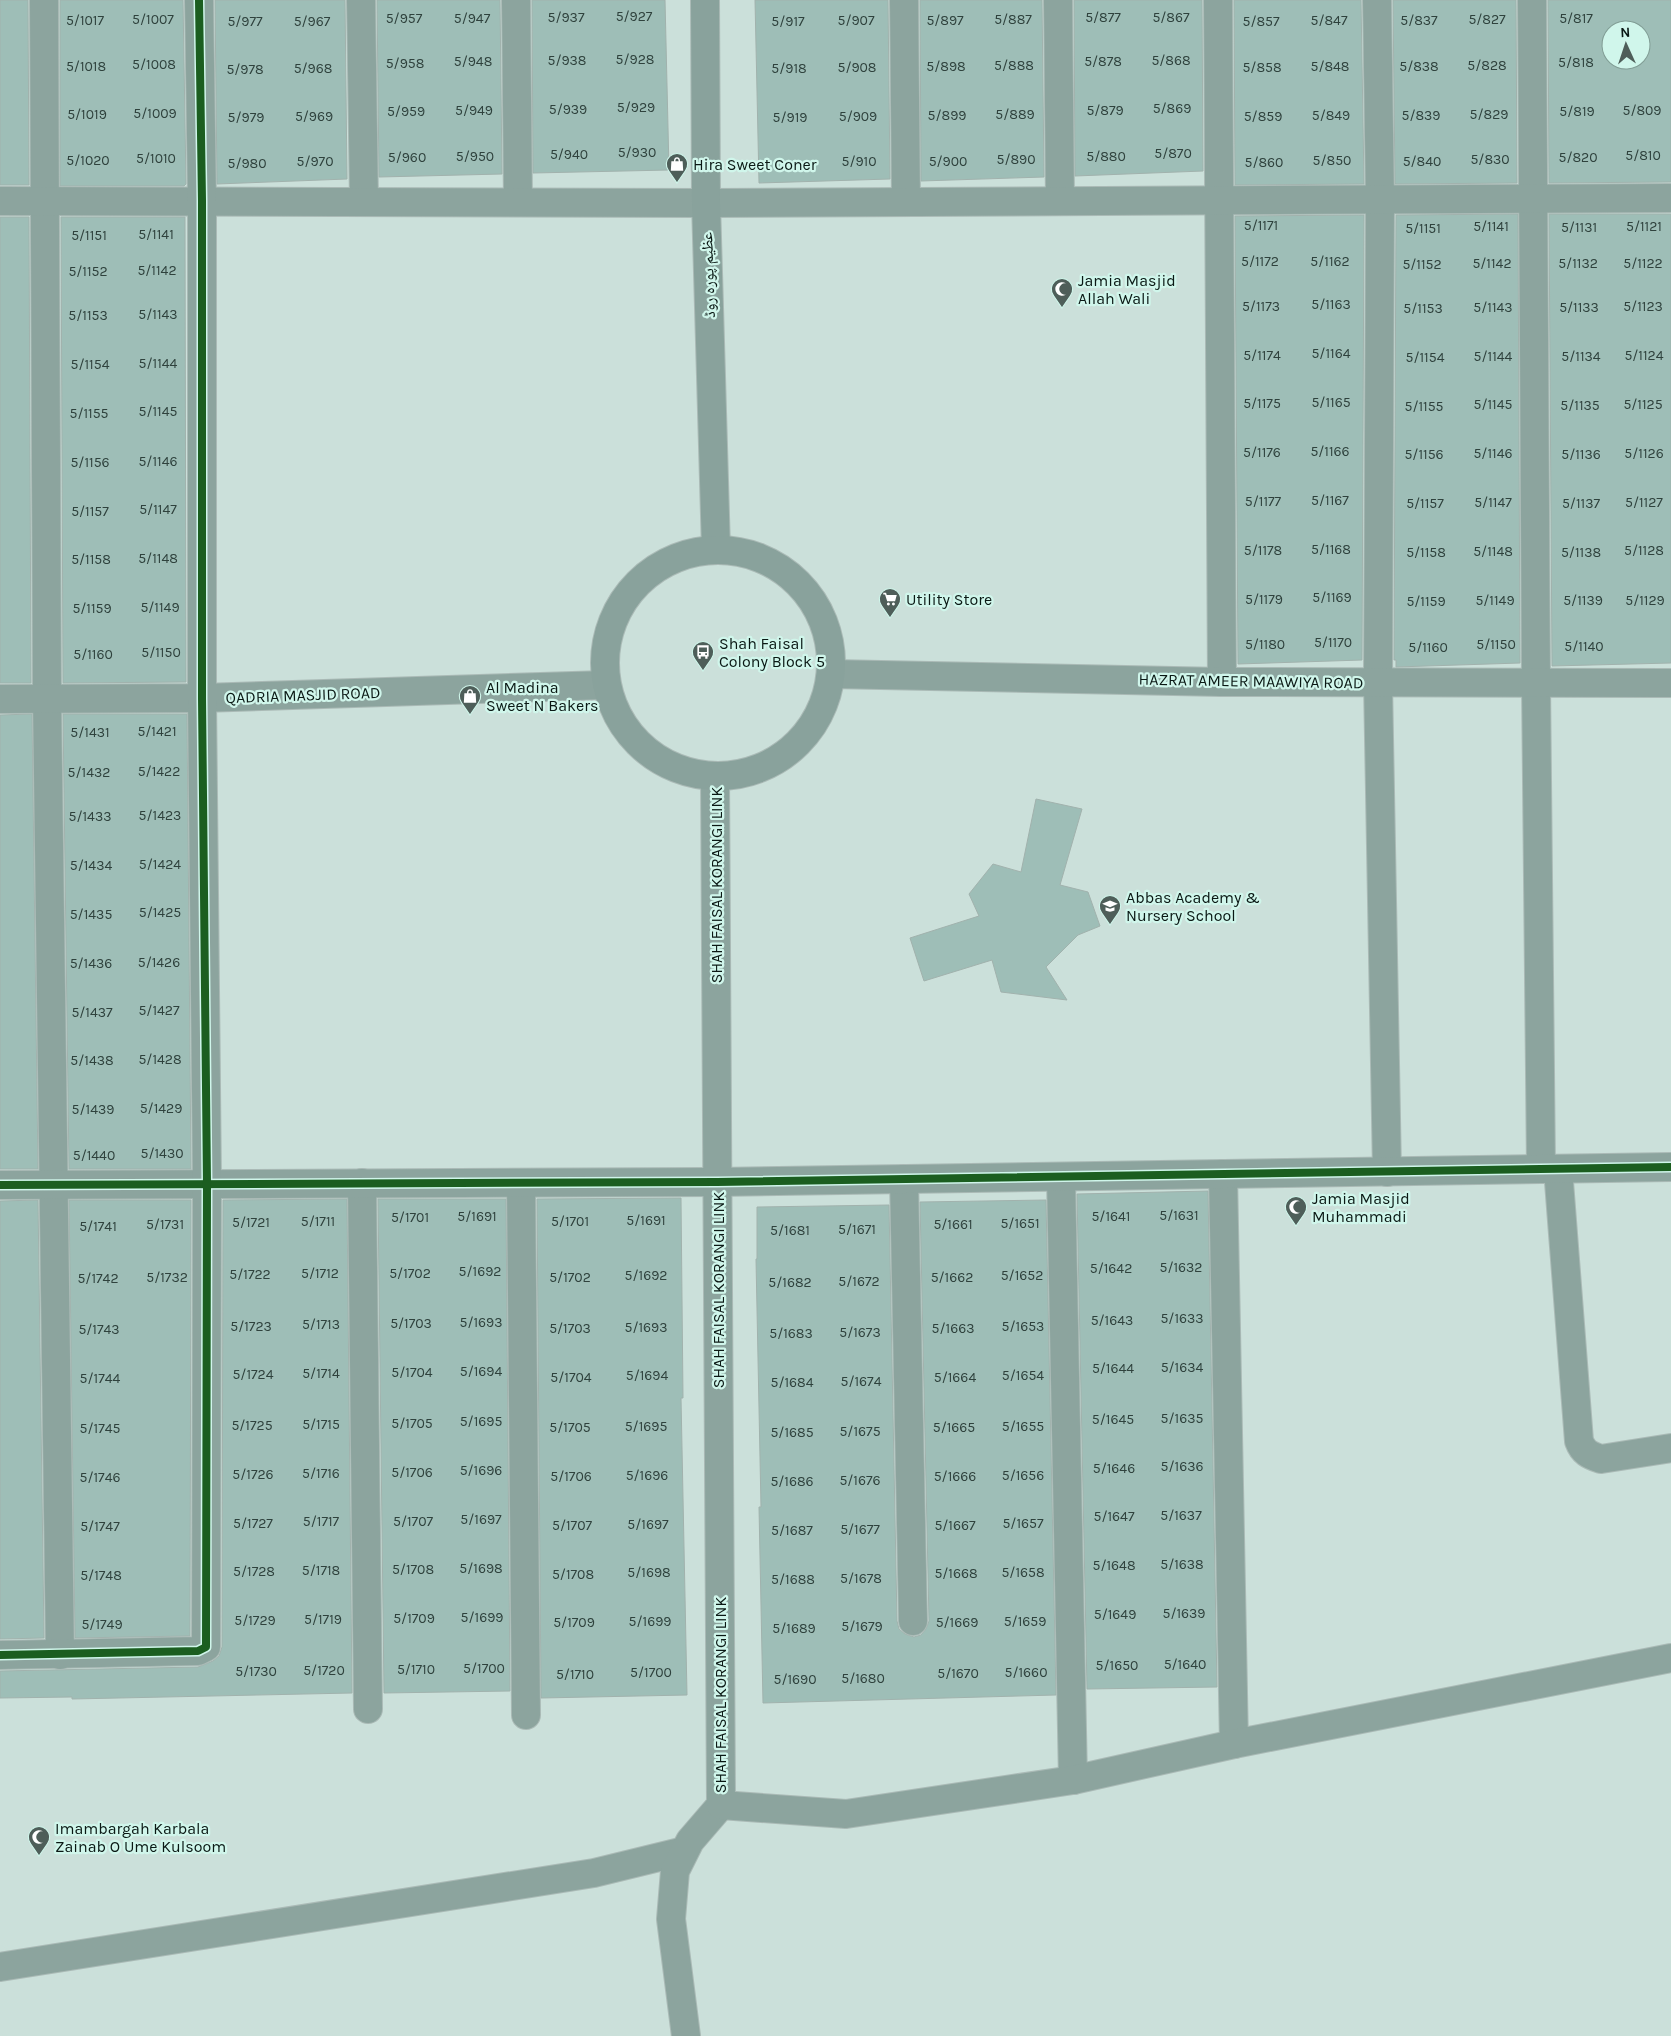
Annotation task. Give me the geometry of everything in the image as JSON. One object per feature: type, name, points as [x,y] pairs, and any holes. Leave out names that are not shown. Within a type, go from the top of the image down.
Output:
[{"type":"main road","name":"عظیم پورہ روڈ","points":[[705,0],[706,203],[716,550]]},
{"type":"main road","points":[[716,550],[747,554],[776,566],[801,586],[820,612],[829,642],[831,674],[823,706],[805,736],[780,758],[749,772],[715,776],[678,769],[644,750],[619,720],[605,685],[604,652],[612,619],[629,592],[653,569],[683,554],[716,550]]},
{"type":"street","points":[[44,0],[47,699],[60,1656]]},
{"type":"street","points":[[0,1655],[60,1656],[198,1651],[206,1646],[207,1184],[202,698],[202,201],[199,0]]},
{"type":"street","points":[[361,0],[364,202]]},
{"type":"street","points":[[516,0],[518,202]]},
{"type":"street","points":[[904,0],[906,202]]},
{"type":"street","points":[[1058,0],[1060,201]]},
{"type":"street","points":[[1218,0],[1222,682]]},
{"type":"street","points":[[1377,0],[1380,200],[1378,682],[1387,1172]]},
{"type":"street","points":[[1532,0],[1536,682],[1550,1169],[1579,1441],[1582,1449],[1590,1456],[1601,1459],[1671,1448]]},
{"type":"street","points":[[0,201],[706,203],[1671,198]]},
{"type":"street","name":"HAZRAT AMEER MAAWIYA ROAD","points":[[831,674],[1222,682],[1671,683]]},
{"type":"street","name":"QADRIA MASJID ROAD","points":[[0,699],[202,698],[605,685]]},
{"type":"street","name":"SHAH FAISAL KORANGI LINK","points":[[715,776],[721,1805]]},
{"type":"street","points":[[0,1185],[717,1182],[1671,1167]]},
{"type":"street","points":[[1224,1174],[1234,1744]]},
{"type":"street","points":[[1061,1176],[1073,1780]]},
{"type":"street","points":[[904,1179],[912,1621]]},
{"type":"street","points":[[521,1182],[526,1714]]},
{"type":"street","points":[[362,1183],[368,1709]]},
{"type":"street","points":[[686,2036],[670,1919],[675,1871],[690,1841],[721,1805],[846,1814],[1073,1780],[1234,1744],[1671,1658]]},
{"type":"street","points":[[0,1967],[594,1873],[684,1851]]},
{"type":"building","points":[[0,0],[28,0],[29,185],[0,185]]},
{"type":"building","points":[[60,0],[183,0],[186,184],[184,186],[60,186]]},
{"type":"building","points":[[215,0],[345,0],[347,179],[217,184]]},
{"type":"building","points":[[377,0],[500,0],[502,174],[379,177]]},
{"type":"building","points":[[532,0],[665,0],[669,170],[533,173]]},
{"type":"building","points":[[755,0],[888,0],[890,179],[759,183]]},
{"type":"building","points":[[920,0],[1042,0],[1044,177],[921,181]]},
{"type":"building","points":[[1074,0],[1202,0],[1203,171],[1075,176]]},
{"type":"building","points":[[1234,0],[1361,0],[1364,184],[1235,185]]},
{"type":"building","points":[[1393,0],[1516,0],[1517,183],[1395,184]]},
{"type":"building","points":[[1548,0],[1671,0],[1671,182],[1549,183]]},
{"type":"building","points":[[1518,214],[1520,663],[1396,667],[1396,660],[1394,660],[1396,215]]},
{"type":"building","points":[[1549,214],[1671,214],[1671,663],[1552,666]]},
{"type":"building","points":[[1364,215],[1362,660],[1238,664],[1235,216]]},
{"type":"building","points":[[0,217],[29,217],[31,683],[0,683]]},
{"type":"building","points":[[61,217],[185,217],[186,682],[63,683]]},
{"type":"building","points":[[32,714],[38,1169],[0,1169],[0,715]]},
{"type":"building","points":[[63,714],[187,714],[191,1169],[69,1169]]},
{"type":"building","points":[[1036,799],[1082,809],[1060,885],[1088,892],[1100,926],[1078,935],[1046,967],[1067,1000],[1001,992],[992,960],[924,981],[910,938],[979,916],[969,894],[993,864],[1021,872]]},
{"type":"building","points":[[1208,1191],[1217,1687],[1087,1689],[1077,1194]]},
{"type":"building","points":[[681,1198],[683,1398],[681,1398],[687,1695],[541,1698],[537,1199]]},
{"type":"building","points":[[347,1199],[352,1693],[72,1699],[72,1697],[0,1698],[0,1671],[198,1667],[213,1661],[219,1656],[222,1647],[223,1200]]},
{"type":"building","points":[[378,1199],[506,1199],[510,1691],[384,1693]]},
{"type":"building","points":[[38,1200],[44,1638],[0,1639],[0,1201]]},
{"type":"building","points":[[69,1200],[191,1200],[190,1636],[75,1638]]},
{"type":"building","points":[[1046,1200],[1056,1695],[763,1703],[756,1259],[757,1207],[889,1205],[897,1621],[899,1629],[905,1634],[914,1637],[921,1635],[929,1621],[920,1202]]},
{"type":"cycle path","points":[[0,1655],[198,1651],[206,1647],[207,1184],[202,698],[202,201],[199,0]]},
{"type":"cycle path","points":[[0,1185],[717,1182],[1671,1167]]},
{"type":"place","name":"Hira Sweet Coner","points":[[677,183]]},
{"type":"place","name":"Jamia Masjid Allah Wali","points":[[1062,308]]},
{"type":"place","name":"Utility Store","points":[[890,618]]},
{"type":"place","name":"Shah Faisal Colony Block 5","points":[[703,671]]},
{"type":"place","name":"Al Madina Sweet N Bakers","points":[[470,715]]},
{"type":"place","name":"Abbas Academy & Nursery School","points":[[1110,925]]},
{"type":"place","name":"Jamia Masjid Muhammadi","points":[[1296,1226]]},
{"type":"place","name":"Imambargah Karbala Zainab O Ume Kulsoom","points":[[39,1856]]}]
